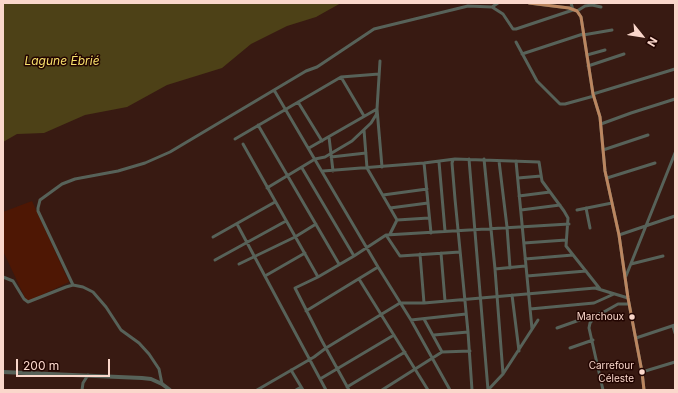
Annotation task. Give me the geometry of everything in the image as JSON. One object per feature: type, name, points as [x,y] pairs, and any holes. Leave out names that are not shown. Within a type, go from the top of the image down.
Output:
[{"type":"street","points":[[492,7],[498,3]]},
{"type":"street","points":[[529,3],[569,8],[581,17],[588,66],[600,117],[607,178],[626,278],[644,390]]},
{"type":"street","points":[[572,3],[575,11]]},
{"type":"street","points":[[73,285],[38,211],[38,204],[40,200],[68,181],[125,169],[145,163],[170,152],[274,90],[317,67],[374,29],[468,6],[492,7],[503,14],[513,29],[575,11],[585,6],[592,5],[601,7]]},
{"type":"street","points":[[522,54],[583,35],[612,30]]},
{"type":"street","points":[[516,42],[537,81],[560,104],[565,104],[675,69]]},
{"type":"street","points":[[587,55],[605,50]]},
{"type":"street","points":[[588,66],[624,54]]},
{"type":"street","points":[[380,61],[377,110],[382,167]]},
{"type":"street","points":[[235,139],[341,77],[379,74]]},
{"type":"street","points":[[341,77],[364,116]]},
{"type":"street","points":[[274,90],[316,159],[378,267],[411,320],[450,390]]},
{"type":"street","points":[[601,124],[632,112],[675,99]]},
{"type":"street","points":[[298,102],[322,141]]},
{"type":"street","points":[[309,148],[377,110]]},
{"type":"street","points":[[331,156],[352,141],[364,130],[374,118],[377,110]]},
{"type":"street","points":[[258,125],[339,264]]},
{"type":"street","points":[[364,130],[367,168],[397,220]]},
{"type":"street","points":[[603,150],[648,135]]},
{"type":"street","points":[[329,137],[333,171]]},
{"type":"street","points":[[243,144],[318,277]]},
{"type":"street","points":[[267,188],[316,159],[366,153]]},
{"type":"street","points":[[626,278],[675,153]]},
{"type":"street","points":[[323,171],[439,162],[455,159],[539,162],[542,181],[568,218],[569,224],[566,246],[600,290]]},
{"type":"street","points":[[469,159],[488,390]]},
{"type":"street","points":[[453,160],[452,163],[470,352],[472,390]]},
{"type":"street","points":[[484,160],[495,269],[503,374]]},
{"type":"street","points":[[499,161],[507,227],[510,268]]},
{"type":"street","points":[[516,161],[532,329]]},
{"type":"street","points":[[439,162],[445,231]]},
{"type":"street","points":[[424,163],[431,233]]},
{"type":"street","points":[[607,178],[655,163]]},
{"type":"street","points":[[302,168],[354,256]]},
{"type":"street","points":[[518,178],[541,176]]},
{"type":"street","points":[[383,195],[427,189]]},
{"type":"street","points":[[519,196],[550,192]]},
{"type":"street","points":[[214,237],[275,202]]},
{"type":"street","points":[[390,208],[428,203]]},
{"type":"street","points":[[577,210],[612,204]]},
{"type":"street","points":[[521,210],[560,205]]},
{"type":"street","points":[[586,208],[590,228]]},
{"type":"street","points":[[618,235],[675,216]]},
{"type":"street","points":[[397,220],[429,218]]},
{"type":"street","points":[[390,234],[397,220]]},
{"type":"street","points":[[215,260],[286,221]]},
{"type":"street","points":[[237,224],[326,390]]},
{"type":"street","points":[[239,264],[295,237],[316,224]]},
{"type":"street","points":[[405,352],[348,388],[295,288],[318,277],[390,234],[431,233],[458,230],[569,224]]},
{"type":"street","points":[[386,235],[400,256],[460,252]]},
{"type":"street","points":[[524,243],[566,240]]},
{"type":"street","points":[[264,276],[305,253]]},
{"type":"street","points":[[420,254],[424,303]]},
{"type":"street","points":[[441,254],[445,301]]},
{"type":"street","points":[[525,259],[572,255]]},
{"type":"street","points":[[631,264],[663,256]]},
{"type":"street","points":[[495,269],[525,266]]},
{"type":"street","points":[[306,311],[378,267]]},
{"type":"street","points":[[527,276],[586,271]]},
{"type":"street","points":[[3,277],[12,281],[24,300],[28,302],[73,285],[83,287],[93,292],[106,307],[121,330],[144,348],[159,369],[162,384]]},
{"type":"street","points":[[359,279],[428,390]]},
{"type":"street","points":[[258,390],[310,360],[326,348],[400,303],[465,300],[595,288],[628,298]]},
{"type":"street","points":[[530,309],[594,303],[614,294]]},
{"type":"street","points":[[512,295],[518,351]]},
{"type":"street","points":[[557,328],[602,313],[618,304],[629,304]]},
{"type":"street","points":[[411,320],[466,314]]},
{"type":"street","points":[[596,315],[590,323],[589,328],[593,340],[603,390]]},
{"type":"street","points":[[424,319],[442,352]]},
{"type":"street","points":[[488,390],[503,374],[538,320]]},
{"type":"street","points":[[636,338],[674,326],[675,333]]},
{"type":"street","points":[[434,335],[468,332]]},
{"type":"street","points":[[320,379],[394,335]]},
{"type":"street","points":[[570,348],[593,340]]},
{"type":"street","points":[[382,390],[442,352],[470,352]]},
{"type":"street","points":[[642,372],[675,362]]},
{"type":"street","points":[[291,370],[302,389],[296,390]]},
{"type":"street","points":[[3,372],[142,378],[151,379],[170,390]]},
{"type":"street","points":[[82,390],[88,375]]},
{"type":"shaded area","points":[[32,201],[69,282],[27,302],[3,251],[3,212]]},
{"type":"water","name":"Lagune Ébrié","points":[[3,3],[341,3],[316,17],[287,26],[251,44],[222,68],[167,85],[127,107],[85,115],[44,133],[17,134],[3,142]]},
{"type":"transit line","points":[[529,3],[569,8],[577,11],[581,17],[593,94],[600,117],[605,171],[619,235],[644,390]]},
{"type":"place","name":"Marchoux","points":[[632,317]]},
{"type":"place","name":"Carrefour Céleste","points":[[642,372]]}]
